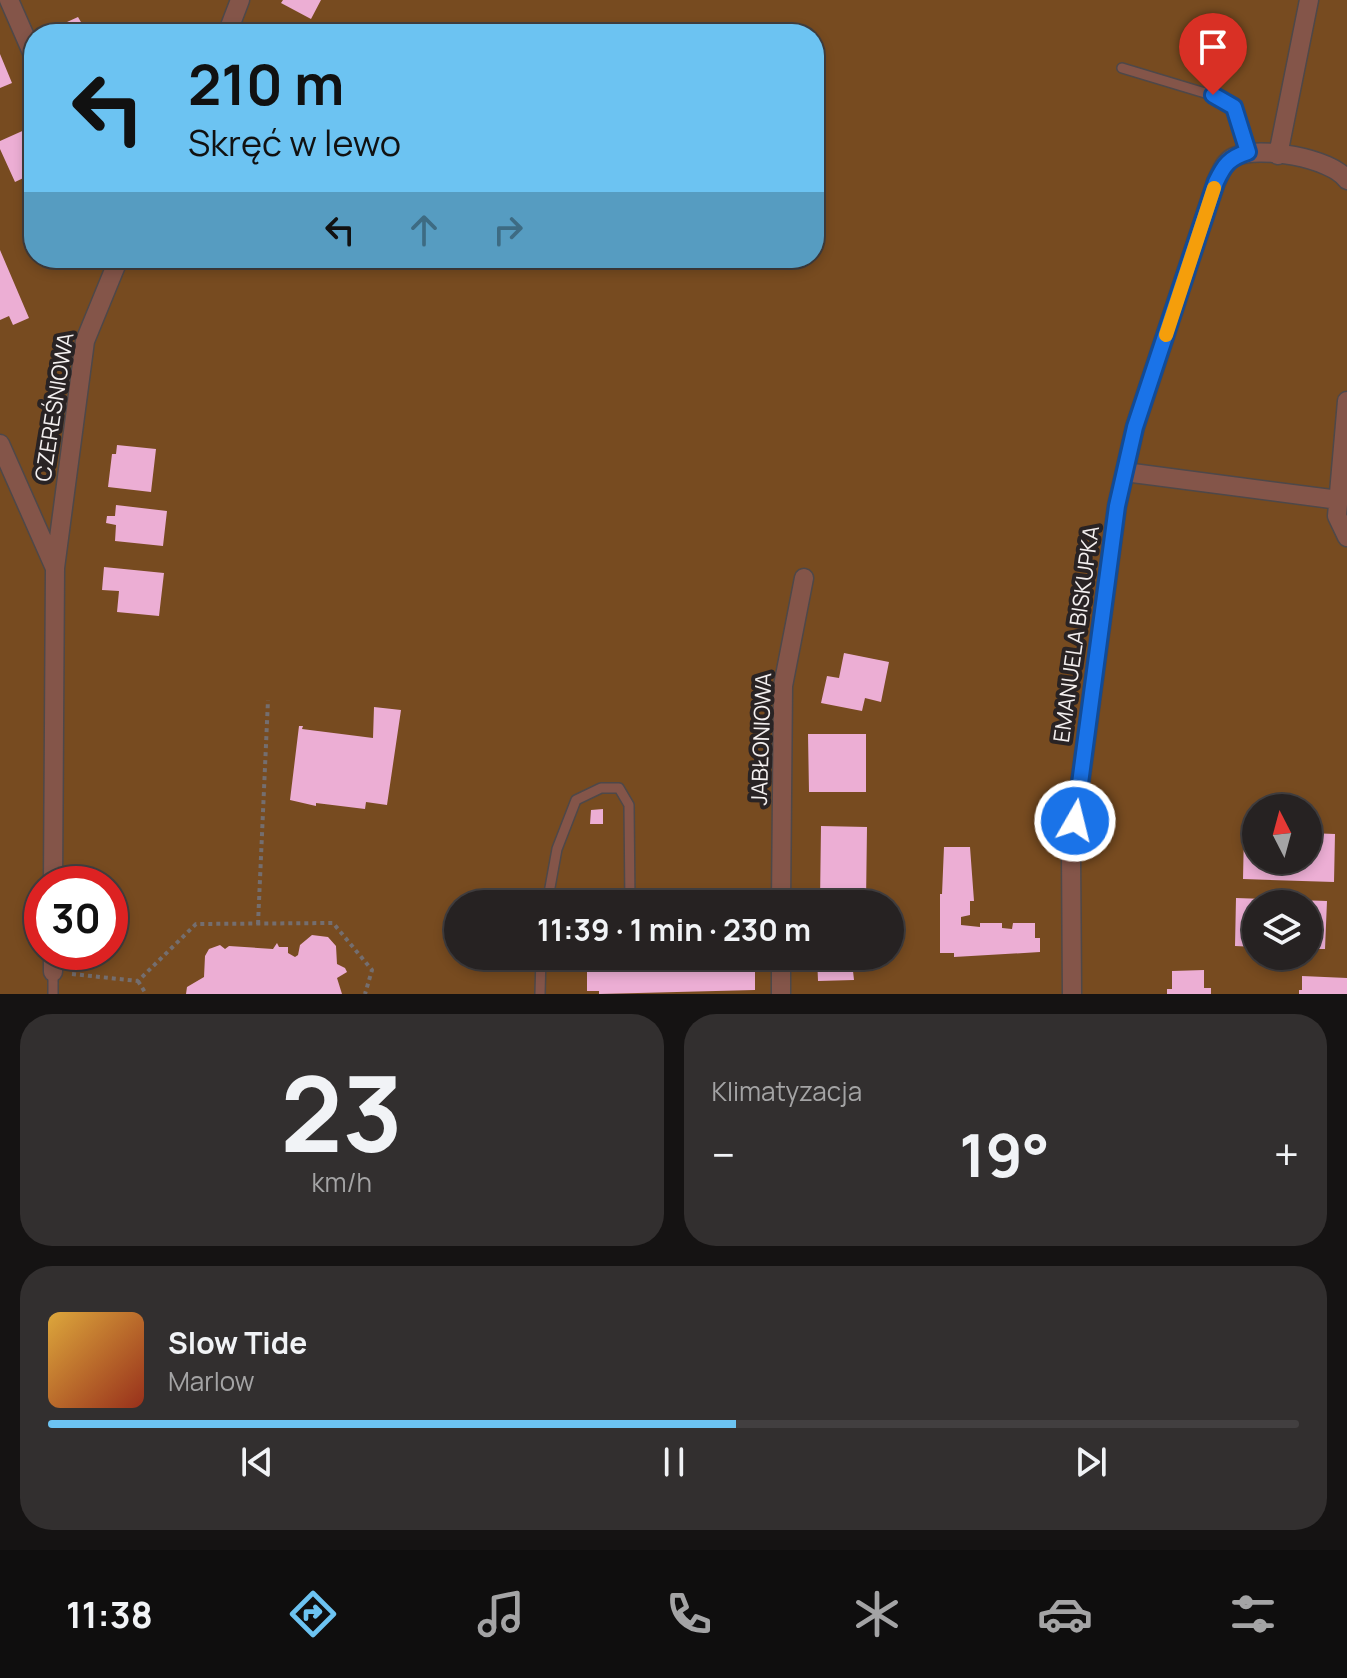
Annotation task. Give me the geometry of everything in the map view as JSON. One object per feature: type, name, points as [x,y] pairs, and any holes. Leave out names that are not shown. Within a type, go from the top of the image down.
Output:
[{"type":"street","points":[[9,0],[24,34]]},
{"type":"street","points":[[231,24],[240,0]]},
{"type":"street","points":[[1278,155],[1309,0]]},
{"type":"street","points":[[1248,152],[1325,164],[1343,174],[1347,180]]},
{"type":"street","name":"EMANUELA BISKUPKA","points":[[1072,994],[1071,852],[1117,506],[1135,427],[1216,182],[1232,157],[1248,152]]},
{"type":"street","name":"CZEREŚNIOWA","points":[[53,866],[55,568],[85,341],[115,268]]},
{"type":"street","points":[[1347,401],[1337,516],[1347,537]]},
{"type":"street","name":"CZEREŚNIOWA","points":[[0,444],[55,568]]},
{"type":"street","points":[[1125,472],[1339,500]]},
{"type":"street","name":"JABŁONIOWA","points":[[781,890],[783,686],[804,578]]},
{"type":"street","points":[[781,970],[781,994]]},
{"type":"lane","points":[[1122,68],[1225,99],[1234,107],[1248,152]]},
{"type":"lane","points":[[550,890],[557,849],[576,800],[601,788],[619,788],[629,805],[630,890]]},
{"type":"lane","points":[[540,994],[541,970]]},
{"type":"lane","points":[[53,972],[53,994]]},
{"type":"path","points":[[258,924],[268,700]]},
{"type":"path","points":[[138,981],[196,924],[333,923],[372,970],[365,994]]},
{"type":"path","points":[[53,972],[138,981]]},
{"type":"path","points":[[138,981],[146,994]]},
{"type":"shaded area","points":[[0,0],[1347,0],[1347,994],[0,994]]},
{"type":"building","points":[[283,0],[321,0],[311,19],[281,3]]},
{"type":"building","points":[[78,17],[82,24],[63,24]]},
{"type":"building","points":[[0,54],[12,83],[0,88]]},
{"type":"building","points":[[24,130],[24,178],[15,182],[0,149],[0,141]]},
{"type":"building","points":[[0,250],[29,318],[13,325],[9,316],[0,320]]},
{"type":"building","points":[[117,445],[156,449],[151,492],[108,487],[112,454],[116,454]]},
{"type":"building","points":[[116,505],[167,511],[163,546],[115,541],[116,525],[106,523],[107,516],[115,516]]},
{"type":"building","points":[[104,567],[164,573],[159,616],[117,612],[119,591],[102,590]]},
{"type":"building","points":[[844,653],[889,662],[881,702],[865,698],[862,711],[821,703],[827,676],[839,678]]},
{"type":"building","points":[[759,680],[765,681],[761,693],[756,691]]},
{"type":"building","points":[[374,707],[401,710],[387,805],[366,802],[365,809],[316,803],[316,806],[290,800],[299,726],[303,726],[302,729],[373,738]]},
{"type":"building","points":[[808,734],[866,734],[866,792],[809,792]]},
{"type":"building","points":[[603,809],[603,824],[590,824],[591,810]]},
{"type":"building","points":[[821,826],[867,827],[866,890],[820,890]]},
{"type":"building","points":[[1322,834],[1335,834],[1334,882],[1243,879],[1243,874],[1322,874]]},
{"type":"building","points":[[944,847],[970,847],[974,901],[970,901],[970,915],[961,917],[961,925],[980,927],[980,923],[1002,923],[1002,928],[1012,929],[1013,923],[1035,923],[1035,938],[1040,938],[1040,952],[954,957],[954,953],[940,953]]},
{"type":"building","points":[[1236,898],[1242,898],[1242,946],[1235,946]]},
{"type":"building","points":[[1322,901],[1327,901],[1325,949],[1322,949]]},
{"type":"building","points":[[312,935],[328,937],[336,946],[337,964],[347,972],[337,978],[342,994],[186,994],[187,987],[204,977],[205,956],[209,949],[220,945],[225,949],[229,946],[273,949],[277,943],[279,947],[288,947],[288,953],[295,957],[300,945]]},
{"type":"building","points":[[587,970],[755,970],[755,990],[599,994],[599,991],[587,991]]},
{"type":"building","points":[[818,970],[868,970],[853,971],[854,980],[818,981]]},
{"type":"building","points":[[1204,970],[1204,988],[1211,988],[1211,994],[1167,994],[1167,989],[1172,989],[1172,971]]},
{"type":"building","points":[[1302,976],[1347,978],[1347,994],[1299,994]]},
{"type":"slow traffic","points":[[1166,335],[1214,188]]},
{"type":"route","points":[[1075,821],[1117,506],[1135,427],[1216,182],[1232,157],[1248,152],[1234,107],[1225,99],[1213,95]]}]
